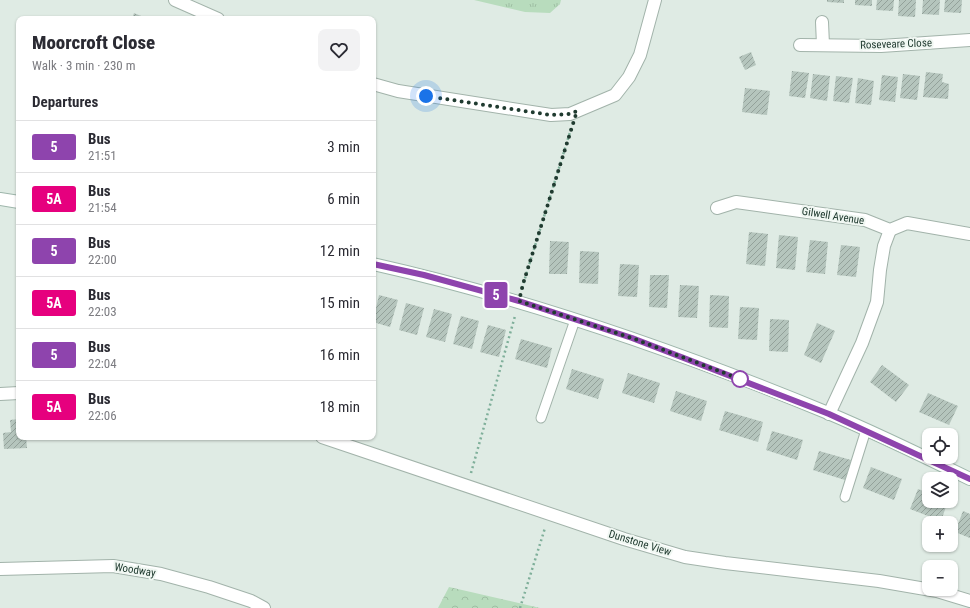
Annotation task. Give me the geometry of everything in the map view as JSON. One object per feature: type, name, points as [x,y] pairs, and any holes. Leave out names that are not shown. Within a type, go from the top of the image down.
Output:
[{"type":"street","points":[[174,0],[211,16]]},
{"type":"street","points":[[376,85],[398,91],[551,115],[570,114],[615,94],[629,77],[640,55],[656,0]]},
{"type":"street","points":[[822,22],[823,45]]},
{"type":"street","name":"Roseveare Close","points":[[800,45],[880,46],[970,40]]},
{"type":"street","points":[[0,200],[16,202]]},
{"type":"street","name":"Gilwell Avenue","points":[[717,208],[736,202],[864,220],[890,230]]},
{"type":"street","points":[[829,414],[862,342],[877,302],[884,246],[890,230],[907,223],[970,234]]},
{"type":"street","points":[[376,265],[424,275],[519,301],[632,338],[829,414],[970,479]]},
{"type":"street","points":[[0,394],[16,393]]},
{"type":"street","name":"Dunstone View","points":[[331,440],[624,539],[684,556],[725,563],[879,581],[937,591],[970,601]]},
{"type":"street","name":"Woodway","points":[[0,569],[113,566],[160,574],[209,587],[251,601],[264,608]]},
{"type":"lane","points":[[541,418],[576,320]]},
{"type":"lane","points":[[844,497],[866,430]]},
{"type":"path","points":[[467,486],[523,284],[577,111]]},
{"type":"path","points":[[520,608],[550,514]]},
{"type":"green space","points":[[474,0],[561,0],[560,4],[550,13],[525,12]]},
{"type":"green space","points":[[449,587],[540,608],[438,608]]},
{"type":"building","points":[[827,0],[844,0],[844,3],[827,2]]},
{"type":"building","points":[[855,0],[872,0],[872,6],[855,5]]},
{"type":"building","points":[[877,0],[894,0],[893,11],[876,10]]},
{"type":"building","points":[[899,0],[916,0],[915,17],[898,16]]},
{"type":"building","points":[[923,0],[940,0],[939,15],[922,14]]},
{"type":"building","points":[[945,0],[962,0],[961,13],[944,12]]},
{"type":"building","points":[[134,13],[141,16],[133,16]]},
{"type":"building","points":[[751,52],[756,65],[745,70],[739,57]]},
{"type":"building","points":[[792,71],[809,73],[805,98],[789,96]]},
{"type":"building","points":[[926,72],[943,74],[942,82],[949,84],[948,99],[923,97]]},
{"type":"building","points":[[813,74],[830,76],[827,101],[810,98]]},
{"type":"building","points":[[903,74],[920,76],[917,100],[900,98]]},
{"type":"building","points":[[882,75],[898,77],[895,102],[879,100]]},
{"type":"building","points":[[836,76],[853,78],[849,103],[833,101]]},
{"type":"building","points":[[858,78],[874,81],[871,105],[855,103]]},
{"type":"building","points":[[745,88],[770,91],[767,115],[742,112]]},
{"type":"building","points":[[749,232],[768,234],[765,266],[746,264]]},
{"type":"building","points":[[779,235],[798,237],[795,270],[776,268]]},
{"type":"building","points":[[810,240],[828,242],[825,274],[806,272]]},
{"type":"building","points":[[550,241],[569,242],[567,274],[549,274]]},
{"type":"building","points":[[841,245],[860,247],[856,277],[837,275]]},
{"type":"building","points":[[580,251],[599,252],[598,284],[579,283]]},
{"type":"building","points":[[620,264],[639,265],[637,297],[618,296]]},
{"type":"building","points":[[650,275],[669,275],[667,308],[649,307]]},
{"type":"building","points":[[680,285],[699,286],[697,318],[678,317]]},
{"type":"building","points":[[379,295],[398,300],[390,327],[376,323],[376,308]]},
{"type":"building","points":[[710,295],[729,296],[728,328],[709,327]]},
{"type":"building","points":[[406,303],[424,308],[417,335],[399,330]]},
{"type":"building","points":[[740,307],[759,308],[757,340],[738,339]]},
{"type":"building","points":[[434,309],[452,314],[445,342],[426,337]]},
{"type":"building","points":[[461,316],[479,321],[472,349],[453,344]]},
{"type":"building","points":[[770,319],[789,320],[788,352],[769,351]]},
{"type":"building","points":[[817,323],[835,331],[821,363],[804,355]]},
{"type":"building","points":[[488,325],[506,330],[499,357],[480,352]]},
{"type":"building","points":[[521,339],[552,348],[547,368],[515,359]]},
{"type":"building","points":[[882,365],[909,385],[896,402],[870,382]]},
{"type":"building","points":[[572,369],[604,379],[598,399],[566,389]]},
{"type":"building","points":[[628,373],[660,383],[654,403],[622,393]]},
{"type":"building","points":[[676,391],[707,401],[701,421],[670,411]]},
{"type":"building","points":[[928,393],[958,406],[949,425],[919,412]]},
{"type":"building","points":[[725,411],[763,422],[758,442],[719,430]]},
{"type":"building","points":[[16,419],[16,440],[26,440],[27,448],[4,449],[3,433],[11,432],[10,420]]},
{"type":"building","points":[[772,431],[803,440],[797,460],[766,450]]},
{"type":"building","points":[[819,451],[851,460],[845,480],[813,470]]},
{"type":"building","points":[[871,467],[902,479],[894,500],[863,488]]},
{"type":"building","points":[[918,489],[922,490],[922,508],[946,508],[943,516],[928,516],[910,509]]},
{"type":"building","points":[[963,511],[970,514],[970,538],[958,533],[958,524]]},
{"type":"bus line","name":"5","points":[[376,265],[424,275],[519,301],[632,338],[829,414],[970,479]]},
{"type":"route","points":[[426,96],[551,115],[570,114],[577,111],[519,301],[632,338],[740,379]]}]
